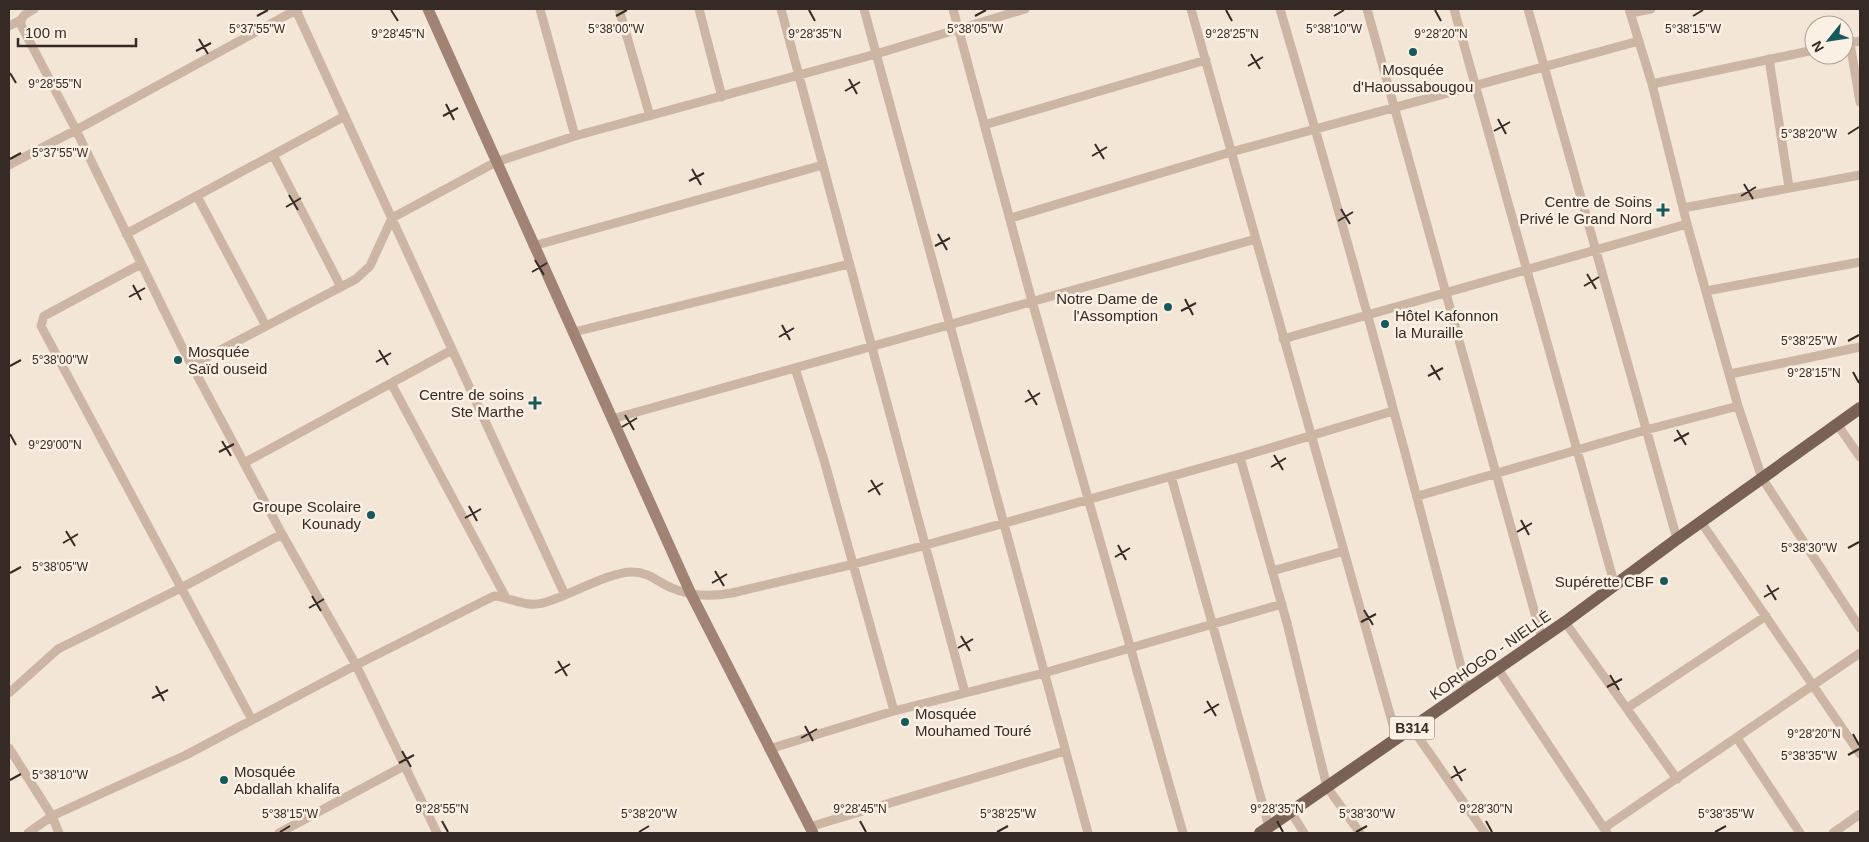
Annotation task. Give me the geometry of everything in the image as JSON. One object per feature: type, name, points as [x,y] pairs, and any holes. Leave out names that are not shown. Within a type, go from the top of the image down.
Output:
[{"type":"main road","name":"B314","points":[[1565,622],[1860,408]]},
{"type":"main road","name":"KORHOGO - NIELLÉ","points":[[1264,830],[1565,622]]},
{"type":"street","points":[[9,26],[34,9]]},
{"type":"street","points":[[9,164],[76,130],[297,9],[565,595]]},
{"type":"street","points":[[428,9],[691,594],[768,749],[811,830],[1065,751]]},
{"type":"street","points":[[540,9],[575,136]]},
{"type":"street","points":[[619,9],[650,116]]},
{"type":"street","points":[[699,9],[722,97]]},
{"type":"street","points":[[780,9],[965,693]]},
{"type":"street","points":[[864,9],[1088,833]]},
{"type":"street","points":[[952,9],[1011,218],[1032,301],[1183,833]]},
{"type":"street","points":[[192,364],[356,279],[370,266],[392,218],[496,162],[575,136],[876,54],[1025,9]]},
{"type":"street","points":[[1191,9],[1397,739]]},
{"type":"street","points":[[1280,9],[1316,129],[1418,496],[1467,690]]},
{"type":"street","points":[[1367,9],[1542,639]]},
{"type":"street","points":[[1454,9],[1615,586]]},
{"type":"street","points":[[1528,9],[1677,540]]},
{"type":"street","points":[[1651,9],[1630,11],[1652,84],[1687,224],[1738,406],[1762,478],[1860,628]]},
{"type":"street","points":[[20,20],[192,364],[282,534],[356,664],[437,833]]},
{"type":"street","points":[[1011,218],[1231,152],[1639,41]]},
{"type":"street","points":[[1652,84],[1804,52]]},
{"type":"street","points":[[1769,59],[1789,188]]},
{"type":"street","points":[[984,125],[1206,60]]},
{"type":"street","points":[[1852,65],[1860,102]]},
{"type":"street","points":[[126,234],[345,116]]},
{"type":"street","points":[[273,155],[341,286]]},
{"type":"street","points":[[533,246],[823,165]]},
{"type":"street","points":[[1683,208],[1860,175]]},
{"type":"street","points":[[197,196],[266,326]]},
{"type":"street","points":[[1283,339],[1687,224]]},
{"type":"street","points":[[612,419],[1256,239]]},
{"type":"street","points":[[1706,291],[1860,262]]},
{"type":"street","points":[[141,264],[44,316],[41,326],[252,720]]},
{"type":"street","points":[[574,332],[849,264]]},
{"type":"street","points":[[1730,374],[1860,347]]},
{"type":"street","points":[[244,463],[452,350]]},
{"type":"street","points":[[795,368],[854,564],[894,712]]},
{"type":"street","points":[[391,383],[505,596]]},
{"type":"street","points":[[1418,496],[1495,472],[1738,406]]},
{"type":"street","points":[[28,833],[52,816],[186,755],[356,664],[494,596],[505,596],[526,604],[541,604],[618,574],[633,572],[648,574],[672,588],[691,594],[712,596],[854,564],[926,545],[1172,476],[1393,411]]},
{"type":"street","points":[[1837,424],[1860,457]]},
{"type":"street","points":[[1240,456],[1282,604],[1327,787],[1360,833]]},
{"type":"street","points":[[1172,476],[1213,623],[1264,830]]},
{"type":"street","points":[[1701,522],[1860,754]]},
{"type":"street","points":[[9,693],[58,649],[181,588],[282,534]]},
{"type":"street","points":[[1272,571],[1344,550]]},
{"type":"street","points":[[768,749],[1282,604]]},
{"type":"street","points":[[1627,708],[1766,616]]},
{"type":"street","points":[[1565,622],[1678,779]]},
{"type":"street","points":[[1498,669],[1606,831],[1860,654]]},
{"type":"street","points":[[1412,728],[1485,833]]},
{"type":"street","points":[[1737,738],[1800,833]]},
{"type":"street","points":[[9,748],[52,816],[60,833]]},
{"type":"street","points":[[279,833],[404,766]]},
{"type":"street","points":[[1290,812],[1304,833]]},
{"type":"street","points":[[1833,833],[1860,814]]},
{"type":"place","name":"Mosquée d'Haoussabougou","points":[[1413,52]]},
{"type":"place","name":"Centre de Soins Privé le Grand Nord","points":[[1663,210]]},
{"type":"place","name":"Notre Dame de l'Assomption","points":[[1168,307]]},
{"type":"place","name":"Hôtel Kafonnon la Muraille","points":[[1385,324]]},
{"type":"place","name":"Mosquée Saïd ouseid","points":[[178,360]]},
{"type":"place","name":"Centre de soins Ste Marthe","points":[[535,403]]},
{"type":"place","name":"Groupe Scolaire Kounady","points":[[371,515]]},
{"type":"place","name":"Supérette CBF","points":[[1664,581]]},
{"type":"place","name":"Mosquée Mouhamed Touré","points":[[905,722]]},
{"type":"place","name":"Mosquée Abdallah khalifa","points":[[224,780]]}]
